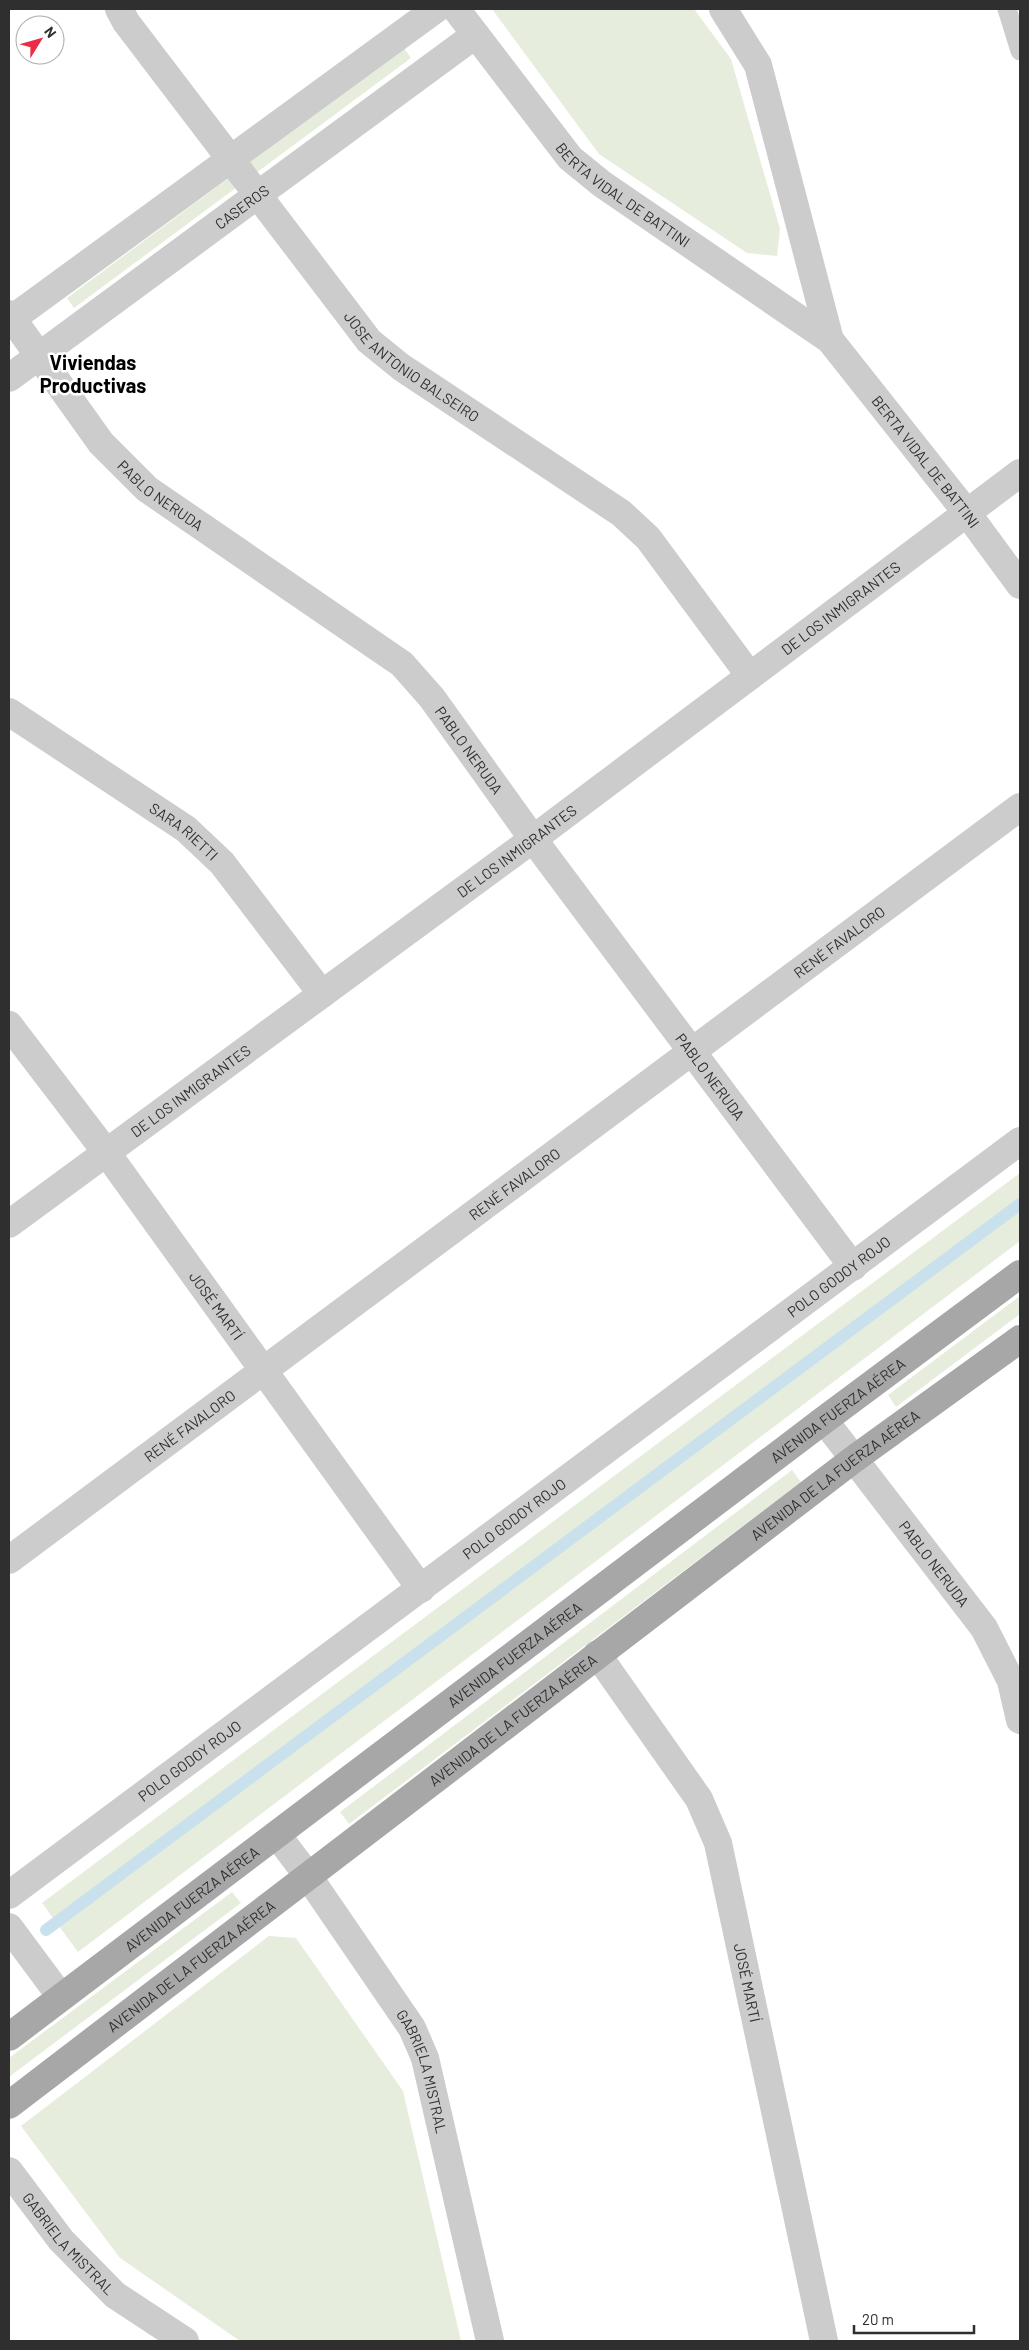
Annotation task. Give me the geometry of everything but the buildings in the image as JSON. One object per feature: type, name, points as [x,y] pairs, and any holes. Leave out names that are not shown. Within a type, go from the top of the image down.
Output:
[{"type":"main road","name":"AVENIDA FUERZA AÉREA","points":[[9,2037],[824,1420],[1020,1274]]},
{"type":"main road","name":"AVENIDA DE LA FUERZA AÉREA","points":[[9,2105],[854,1459],[1020,1339]]},
{"type":"street","name":"JOSE ANTONIO BALSEIRO","points":[[120,9],[126,22],[368,341],[401,367],[621,513],[648,538],[750,676]]},
{"type":"street","points":[[10,318],[436,9]]},
{"type":"street","name":"BERTA VIDAL DE BATTINI","points":[[456,9],[570,158],[602,184],[830,340],[967,513],[1020,586]]},
{"type":"street","name":"BERTA VIDAL DE BATTINI","points":[[723,9],[758,65],[830,340]]},
{"type":"street","name":"CASEROS","points":[[9,378],[475,35]]},
{"type":"street","name":"PABLO NERUDA","points":[[10,318],[39,355],[101,443],[147,489],[402,664],[432,698],[533,839],[853,1267]]},
{"type":"street","name":"DE LOS INMIGRANTES","points":[[9,1224],[533,839],[1020,473]]},
{"type":"street","name":"SARA RIETTI","points":[[9,712],[186,829],[222,862],[322,994]]},
{"type":"street","name":"RENÉ FAVALORO","points":[[9,1560],[1020,807]]},
{"type":"street","name":"JOSÉ MARTÍ","points":[[9,1025],[106,1152],[420,1589]]},
{"type":"street","name":"POLO GODOY ROJO","points":[[9,1896],[1020,1141]]},
{"type":"street","name":"PABLO NERUDA","points":[[824,1420],[984,1628],[1011,1681],[1020,1720]]},
{"type":"street","name":"JOSÉ MARTÍ","points":[[597,1654],[699,1799],[718,1843],[824,2341]]},
{"type":"street","name":"GABRIELA MISTRAL","points":[[277,1835],[308,1876],[412,2028],[425,2058],[490,2341]]},
{"type":"street","points":[[9,1927],[61,1997]]},
{"type":"street","name":"GABRIELA MISTRAL","points":[[9,2170],[60,2240],[115,2295],[185,2341]]},
{"type":"lane","points":[[1007,9],[1020,52]]},
{"type":"green space","points":[[492,9],[694,9],[731,59],[780,229],[777,256],[747,253],[599,154]]},
{"type":"green space","points":[[404,48],[411,58],[74,308],[67,298]]},
{"type":"green space","points":[[1020,1173],[1020,1241],[78,1952],[42,1903]]},
{"type":"green space","points":[[1020,1296],[1020,1314],[896,1407],[888,1395]]},
{"type":"green space","points":[[792,1470],[801,1482],[349,1824],[340,1812]]},
{"type":"green space","points":[[232,1892],[241,1903],[9,2077],[9,2058]]},
{"type":"green space","points":[[269,1936],[296,1938],[403,2091],[461,2341],[240,2341],[120,2258],[21,2126]]},
{"type":"waterway","points":[[46,1930],[1020,1204]]},
{"type":"district","name":"Viviendas Productivas","points":[[93,374]]}]
